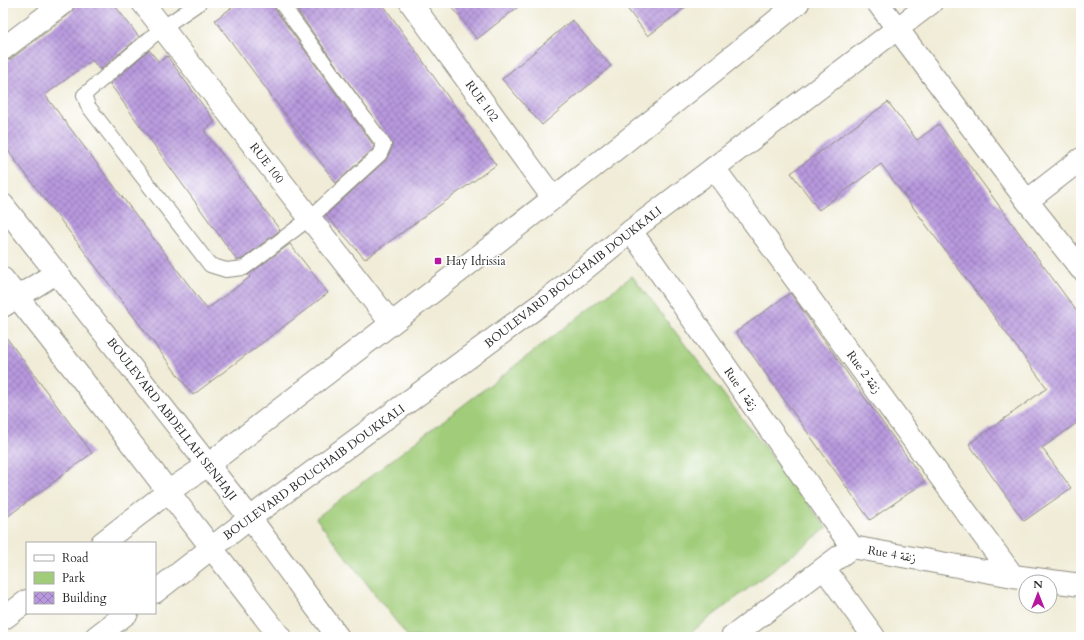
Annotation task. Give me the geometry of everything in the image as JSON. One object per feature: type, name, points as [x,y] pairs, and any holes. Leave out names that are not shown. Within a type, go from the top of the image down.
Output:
[{"type":"street","points":[[3,49],[63,3]]},
{"type":"street","name":"RUE 100","points":[[143,3],[391,323]]},
{"type":"street","name":"RUE 102","points":[[411,3],[553,198]]},
{"type":"street","points":[[103,542],[169,491],[208,465],[553,198],[731,58],[798,3]]},
{"type":"street","points":[[878,3],[1027,201],[1081,270]]},
{"type":"street","name":"BOULEVARD BOUCHAIB DOUKKALI","points":[[156,591],[250,518],[548,299],[631,230],[931,3]]},
{"type":"street","points":[[1027,201],[1081,159]]},
{"type":"street","name":"Rue 2 زنقة","points":[[714,168],[1013,576]]},
{"type":"street","name":"BOULEVARD ABDELLAH SENHAJI","points":[[3,205],[250,518],[338,637]]},
{"type":"street","name":"Rue 1 زنقة","points":[[631,230],[852,547]]},
{"type":"street","points":[[10,301],[56,272]]},
{"type":"street","points":[[3,279],[10,301],[84,382],[280,637]]},
{"type":"street","name":"Rue 4 زنقة","points":[[732,637],[852,547],[1013,576],[1081,585]]},
{"type":"street","points":[[824,568],[874,637]]},
{"type":"street","points":[[3,620],[26,602]]},
{"type":"street","points":[[96,637],[126,614]]},
{"type":"lane","points":[[199,3],[162,28],[84,95],[88,106],[210,265],[226,270],[244,268],[310,218],[380,154],[384,145],[281,3]]},
{"type":"green space","points":[[632,276],[827,528],[685,637],[408,637],[316,518]]},
{"type":"building","points":[[79,3],[113,3],[139,37],[100,70],[92,60],[45,95],[207,309],[250,277],[248,275],[290,244],[328,293],[193,395],[3,144],[3,61],[11,59],[71,13],[75,6]]},
{"type":"building","points":[[238,3],[273,3],[274,8],[374,146],[373,149],[336,183],[215,20]]},
{"type":"building","points":[[292,3],[382,3],[496,165],[365,259],[326,215],[386,160],[392,148],[392,144]]},
{"type":"building","points":[[449,3],[523,3],[477,39]]},
{"type":"building","points":[[623,3],[691,3],[648,36]]},
{"type":"building","points":[[572,20],[611,66],[542,125],[502,79]]},
{"type":"building","points":[[149,50],[159,62],[167,56],[215,122],[204,131],[280,230],[241,260],[237,260],[110,84]]},
{"type":"building","points":[[888,102],[917,140],[939,124],[1081,317],[1081,420],[1042,448],[1071,488],[1024,521],[969,444],[1047,388],[881,164],[819,210],[791,173]]},
{"type":"building","points":[[790,293],[925,482],[870,520],[736,332]]},
{"type":"building","points":[[3,333],[92,453],[3,520]]},
{"type":"place","name":"Hay Idrissia","points":[[438,261]]}]
